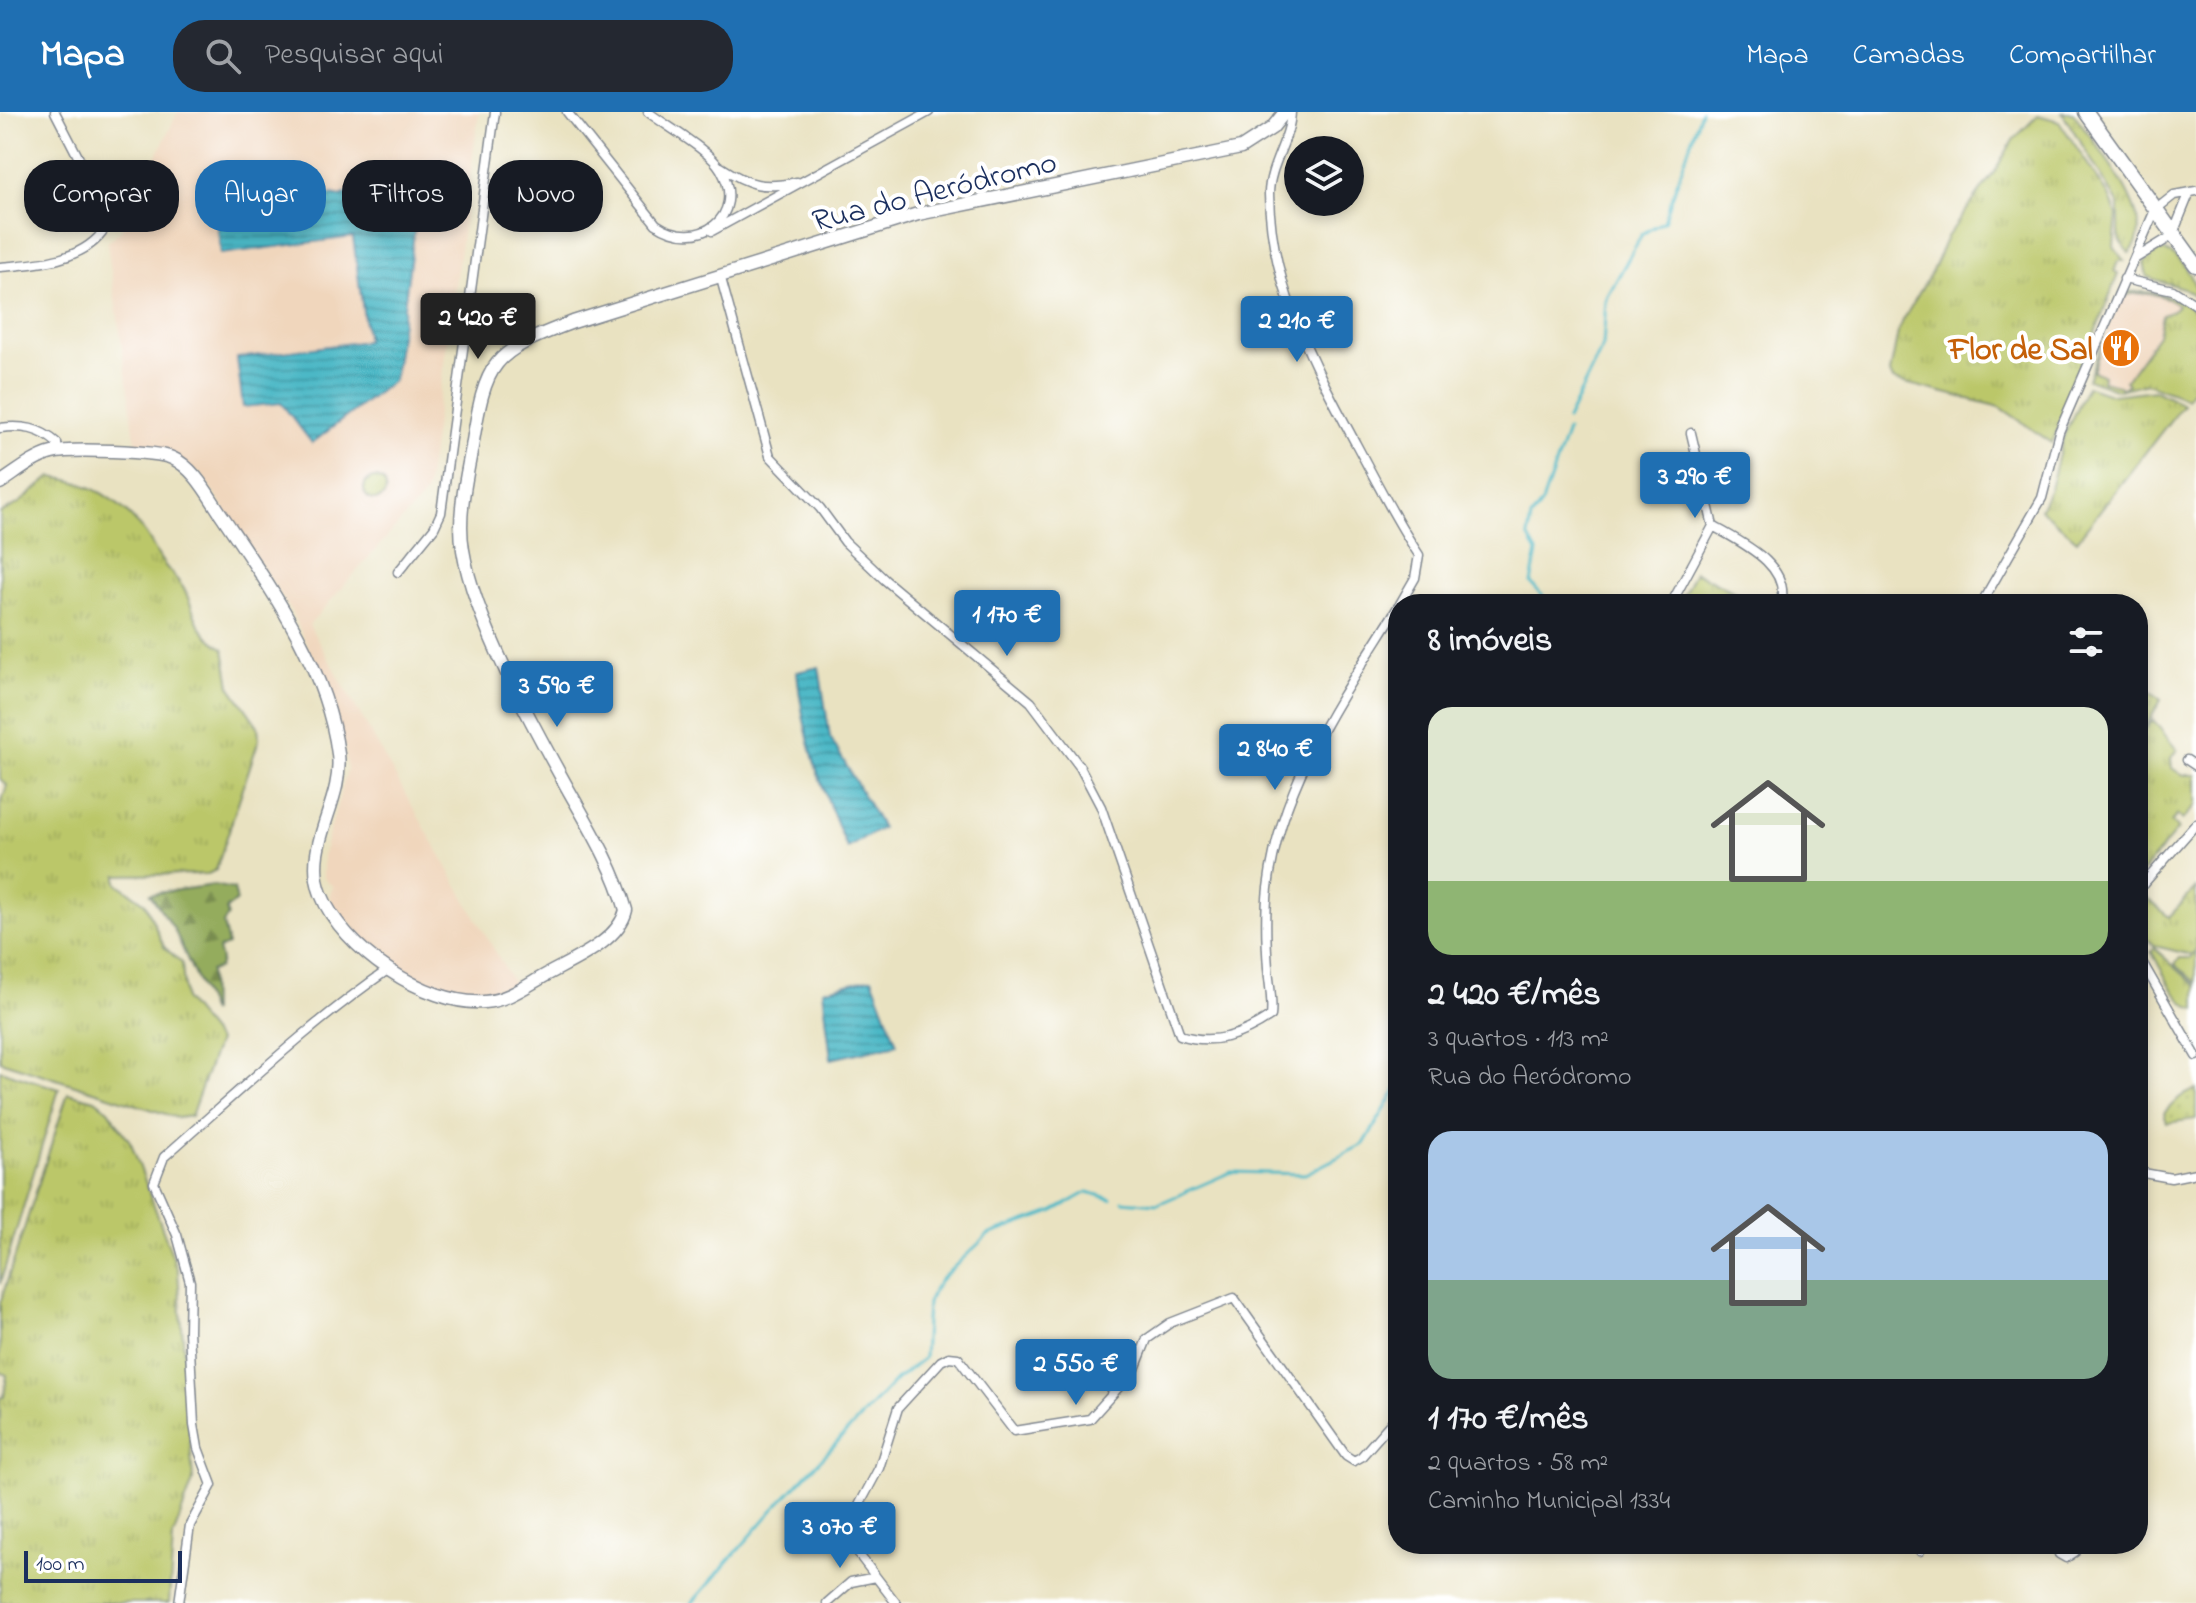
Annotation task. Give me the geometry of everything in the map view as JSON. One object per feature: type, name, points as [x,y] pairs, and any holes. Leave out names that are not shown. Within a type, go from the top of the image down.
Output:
[{"type":"main road","name":"Rua do Aeródromo","points":[[57,452],[161,455],[180,462],[196,478],[249,556],[306,653],[320,689],[338,751],[337,782],[315,858],[320,891],[339,927],[389,969],[462,1002],[499,1000],[615,933],[624,921],[626,910],[612,872],[523,702],[471,583],[462,548],[468,468],[484,387],[501,355],[526,340],[573,322],[918,214],[1241,148],[1272,128],[1288,112]]},
{"type":"main road","points":[[2086,112],[2172,236],[2196,265]]},
{"type":"main road","points":[[0,483],[34,461],[57,452]]},
{"type":"street","points":[[0,267],[53,260],[83,250],[102,233],[104,207],[55,112]]},
{"type":"street","points":[[398,572],[434,528],[441,513],[496,123],[495,112]]},
{"type":"street","points":[[496,123],[503,112]]},
{"type":"street","points":[[567,112],[656,224],[670,233],[686,236],[708,232],[929,112]]},
{"type":"street","points":[[648,112],[747,184],[761,188],[798,182]]},
{"type":"street","points":[[1288,112],[1290,127],[1269,189],[1271,239],[1296,327],[1342,419],[1419,555],[1415,578],[1406,594]]},
{"type":"street","points":[[708,232],[721,216],[728,197],[719,166]]},
{"type":"street","points":[[1987,594],[2042,498],[2059,432],[2155,210],[2174,195],[2192,192]]},
{"type":"street","points":[[2136,258],[2172,236],[2192,192]]},
{"type":"street","points":[[720,275],[770,456],[820,508],[845,542],[885,580],[1031,702],[1080,767],[1101,807],[1180,1035],[1209,1040],[1229,1038],[1271,1016],[1267,893],[1273,852],[1283,816],[1300,774],[1388,625]]},
{"type":"street","points":[[2124,279],[2173,290],[2196,305]]},
{"type":"street","points":[[0,428],[30,427],[46,433],[57,443],[57,452]]},
{"type":"street","points":[[1676,594],[1713,526],[1691,433]]},
{"type":"street","points":[[1713,526],[1775,568],[1782,582],[1781,594]]},
{"type":"street","points":[[2187,760],[2196,766]]},
{"type":"street","points":[[2148,879],[2196,824]]},
{"type":"street","points":[[179,1603],[190,1525],[212,1485],[198,1448],[193,1416],[190,1282],[177,1235],[154,1183],[156,1169],[164,1157],[236,1092],[327,1014],[389,969]]},
{"type":"street","points":[[2148,972],[2196,1056]]},
{"type":"street","points":[[2148,1174],[2171,1178],[2196,1173]]},
{"type":"street","points":[[896,1603],[849,1539],[850,1518],[879,1468],[898,1408],[941,1361],[949,1357],[958,1358],[1014,1431],[1073,1424],[1093,1417],[1135,1369],[1147,1339],[1170,1323],[1234,1298],[1346,1456],[1354,1461],[1361,1457],[1388,1426]]},
{"type":"street","points":[[827,1603],[851,1582],[876,1577]]},
{"type":"shaded area","points":[[178,112],[479,112],[472,162],[342,160],[342,232],[462,232],[426,493],[309,625],[515,986],[494,994],[452,991],[415,977],[373,948],[333,906],[329,896],[333,887],[323,877],[323,855],[347,770],[345,746],[331,696],[291,611],[201,473],[136,445],[107,243],[119,232],[179,232],[179,160],[155,160]]},
{"type":"shaded area","points":[[2123,292],[2163,294],[2185,303],[2129,383],[2114,389],[2088,379]]},
{"type":"green space","points":[[2062,112],[2073,112],[2109,161],[2132,203],[2138,222],[2138,240],[2129,253],[2119,240],[2119,205]]},
{"type":"green space","points":[[2038,115],[2059,121],[2109,196],[2117,215],[2114,247],[2124,261],[2118,261],[2114,272],[2118,274],[2052,443],[2000,407],[1893,380],[1890,373],[1899,327],[1932,271],[1947,237],[1996,170],[2013,140]]},
{"type":"green space","points":[[2159,251],[2174,256],[2185,267],[2196,297],[2183,288],[2147,277],[2144,263]]},
{"type":"green space","points":[[2123,292],[2143,292],[2172,297],[2196,313],[2196,385],[2186,398],[2147,383],[2118,390],[2088,379],[2104,338],[2093,371],[2103,376],[2102,381],[2119,385],[2121,389],[2128,384],[2125,381],[2158,335],[2162,315],[2173,311],[2178,305],[2150,294],[2120,298]]},
{"type":"green space","points":[[2087,386],[2113,395],[2155,390],[2183,404],[2077,540],[2040,509],[2050,489],[2064,435]]},
{"type":"green space","points":[[51,477],[79,483],[104,494],[136,522],[163,564],[184,589],[202,629],[224,649],[230,686],[258,726],[259,739],[216,870],[208,874],[117,875],[117,883],[145,903],[164,947],[182,963],[185,1000],[218,1041],[191,1116],[178,1118],[0,1061],[0,807],[7,785],[0,779],[0,513],[18,504]]},
{"type":"green space","points":[[375,478],[383,481],[386,489],[383,497],[375,500],[367,497],[364,489],[367,481]]},
{"type":"green space","points":[[1695,572],[1738,594],[1684,594]]},
{"type":"green space","points":[[2148,689],[2161,700],[2148,723]]},
{"type":"green space","points":[[2153,720],[2177,750],[2171,758],[2172,768],[2182,775],[2196,775],[2196,805],[2182,820],[2177,815],[2171,822],[2178,829],[2148,865],[2148,726]]},
{"type":"green space","points":[[214,885],[234,889],[237,901],[226,909],[228,916],[223,924],[228,945],[218,949],[221,960],[219,968],[210,971],[211,1012],[174,929],[150,894]]},
{"type":"green space","points":[[2196,888],[2196,949],[2192,955],[2155,946],[2148,940],[2148,899],[2169,917]]},
{"type":"green space","points":[[2154,948],[2196,986],[2196,1009],[2176,994],[2151,951]]},
{"type":"green space","points":[[2196,952],[2196,983],[2175,964],[2179,958],[2190,958]]},
{"type":"green space","points":[[0,1070],[59,1089],[0,1284]]},
{"type":"green space","points":[[2196,1089],[2196,1119],[2167,1123],[2164,1113],[2180,1097]]},
{"type":"green space","points":[[68,1093],[95,1100],[108,1110],[131,1143],[178,1271],[193,1481],[173,1537],[169,1603],[0,1603],[0,1398],[4,1397],[7,1375],[0,1372],[0,1303]]},
{"type":"water","points":[[326,193],[342,195],[342,232],[414,232],[394,380],[312,443],[281,403],[243,407],[237,358],[367,341],[353,237],[221,254],[218,232],[326,232]]},
{"type":"water","points":[[819,667],[830,737],[882,828],[847,848],[814,762],[800,697],[797,672]]},
{"type":"water","points":[[872,978],[897,1044],[831,1059],[823,990]]},
{"type":"waterway","points":[[1567,420],[1603,346],[1606,299],[1642,234],[1664,221],[1701,112]]},
{"type":"waterway","points":[[1541,594],[1531,583],[1537,552],[1528,536],[1531,518],[1542,503],[1567,431]]},
{"type":"waterway","points":[[1123,1201],[1158,1204],[1231,1172],[1305,1174],[1364,1144],[1388,1104]]},
{"type":"waterway","points":[[692,1603],[773,1510],[897,1379],[924,1358],[927,1303],[940,1280],[988,1235],[1052,1212],[1088,1192],[1111,1199]]},
{"type":"place","name":"Flor de Sal","points":[[2121,348]]}]
